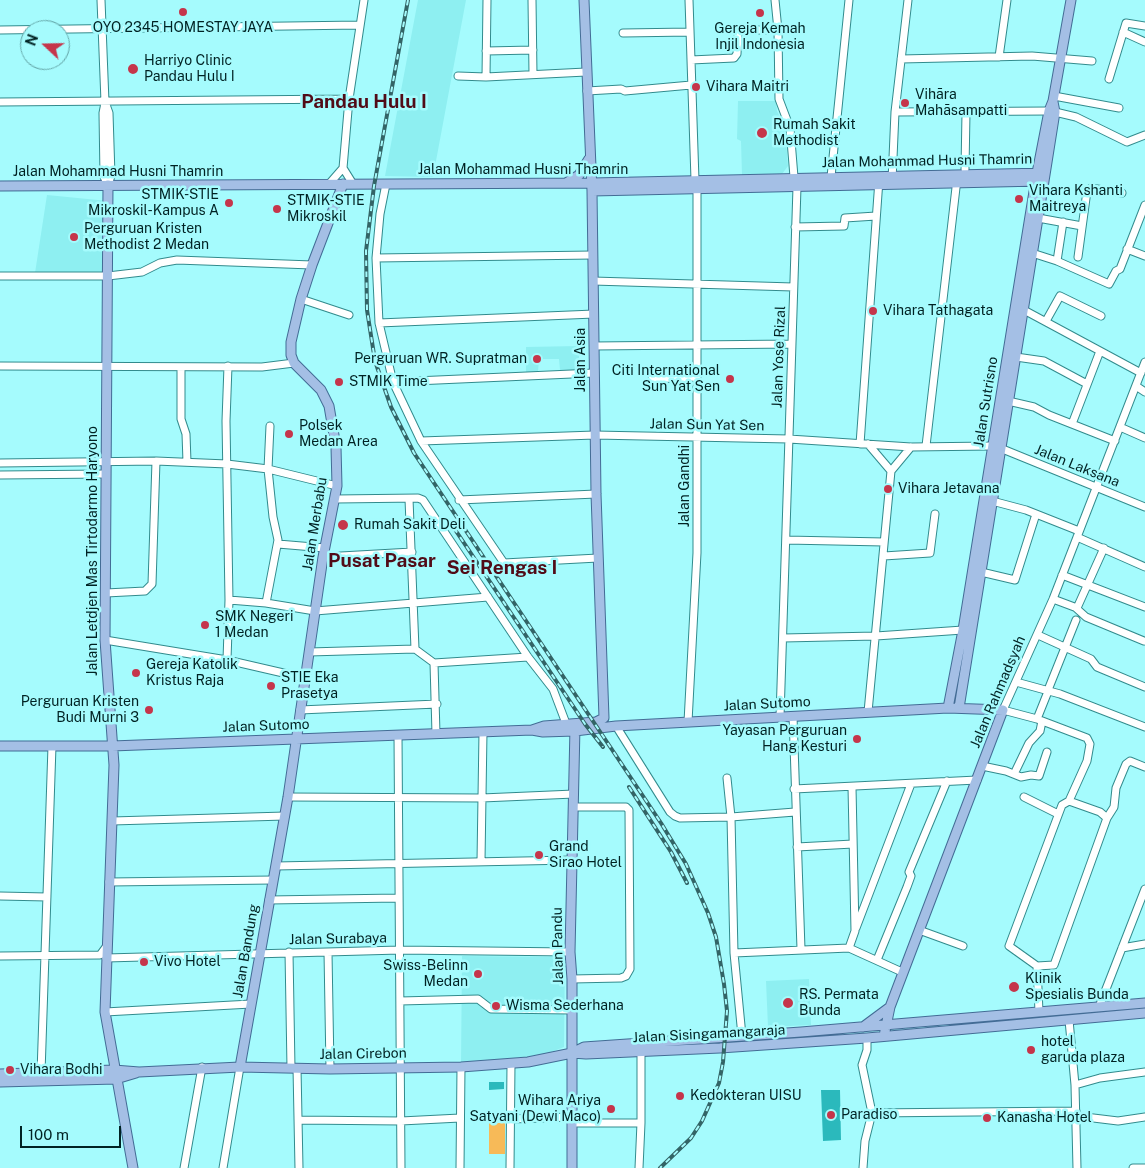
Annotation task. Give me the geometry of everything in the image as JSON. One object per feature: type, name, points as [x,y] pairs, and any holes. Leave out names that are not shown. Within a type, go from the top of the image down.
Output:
[{"type":"main road","name":"Jalan Asia","points":[[584,0],[593,254],[596,494],[603,719]]},
{"type":"main road","name":"Jalan Sutrisno","points":[[948,708],[996,447],[1071,0]]},
{"type":"main road","points":[[565,184],[579,175],[590,157]]},
{"type":"main road","name":"Jalan Mohammad Husni Thamrin","points":[[591,187],[694,180],[794,177],[879,180],[1041,177]]},
{"type":"main road","name":"Jalan Sutrisno","points":[[959,708],[992,501],[996,447],[1008,401],[1038,218],[1041,177]]},
{"type":"main road","points":[[755,178],[756,188]]},
{"type":"main road","name":"Jalan Mohammad Husni Thamrin","points":[[0,186],[565,184],[591,187],[697,190],[796,187],[879,180]]},
{"type":"main road","points":[[294,363],[291,355],[291,342],[301,299],[312,264],[343,184]]},
{"type":"main road","name":"Jalan Letdjen Mas Tirtodarmo Haryono","points":[[108,185],[105,640],[112,746],[112,820],[108,882],[105,1012],[115,1075]]},
{"type":"main road","name":"Jalan Merbabu","points":[[294,363],[321,390],[330,406],[336,447],[337,486],[324,553],[296,739]]},
{"type":"main road","name":"Jalan Sutomo","points":[[0,746],[112,746],[532,730],[544,726],[616,726],[948,708],[1003,710]]},
{"type":"main road","name":"Jalan Rahmadsyah","points":[[884,1036],[890,1007],[902,972],[920,930],[1003,710]]},
{"type":"main road","name":"Jalan Sutomo","points":[[572,727],[603,719]]},
{"type":"main road","name":"Jalan Pandu","points":[[572,727],[574,794],[570,952],[572,979],[572,1168]]},
{"type":"main road","points":[[294,754],[312,738]]},
{"type":"main road","name":"Jalan Bandung","points":[[240,1067],[285,816],[296,739]]},
{"type":"main road","name":"Jalan Sisingamangaraja","points":[[584,1047],[826,1030],[1145,1003]]},
{"type":"main road","points":[[863,1027],[890,1007]]},
{"type":"main road","name":"Jalan Sisingamangaraja","points":[[572,1053],[641,1052],[867,1038],[1145,1013]]},
{"type":"main road","points":[[826,1030],[826,1040]]},
{"type":"main road","name":"Jalan Cirebon","points":[[115,1075],[240,1067],[330,1069],[461,1067],[511,1064],[572,1053],[584,1047]]},
{"type":"main road","points":[[0,1074],[115,1075]]},
{"type":"main road","points":[[0,1082],[115,1075]]},
{"type":"main road","points":[[115,1075],[133,1168]]},
{"type":"street","points":[[102,0],[105,102],[109,113],[111,176],[108,185]]},
{"type":"street","points":[[330,184],[343,168],[349,99],[364,0]]},
{"type":"street","points":[[486,77],[487,0]]},
{"type":"street","points":[[532,0],[533,74]]},
{"type":"street","points":[[689,0],[694,180]]},
{"type":"street","name":"Jalan Yose Rizal","points":[[775,0],[778,30],[779,99],[790,128],[796,187],[780,717]]},
{"type":"street","points":[[831,177],[849,0]]},
{"type":"street","points":[[892,180],[895,112],[908,0]]},
{"type":"street","points":[[999,57],[1007,0]]},
{"type":"street","points":[[1109,79],[1126,23],[1145,26]]},
{"type":"street","points":[[0,30],[360,25]]},
{"type":"street","points":[[691,60],[734,58],[737,54],[740,30],[778,30]]},
{"type":"street","points":[[622,33],[690,32]]},
{"type":"street","points":[[1123,32],[1145,42]]},
{"type":"street","points":[[486,51],[533,50]]},
{"type":"street","points":[[901,59],[999,57],[1062,58],[1092,61]]},
{"type":"street","points":[[458,76],[486,77],[586,72]]},
{"type":"street","points":[[587,91],[621,89],[625,91],[692,85]]},
{"type":"street","points":[[0,102],[349,99]]},
{"type":"street","points":[[1054,99],[1118,108]]},
{"type":"street","points":[[895,112],[1052,111],[1078,118],[1127,142],[1145,135]]},
{"type":"street","points":[[965,168],[966,113]]},
{"type":"street","points":[[343,168],[353,184]]},
{"type":"street","points":[[879,180],[864,444],[891,471]]},
{"type":"street","points":[[926,446],[957,180]]},
{"type":"street","points":[[386,184],[380,214],[376,258],[379,323],[393,382],[421,441],[501,561],[508,564],[598,558]]},
{"type":"street","points":[[1078,257],[1086,195],[1089,189],[1122,193]]},
{"type":"street","name":"Jalan Gandhi","points":[[688,722],[697,553],[697,190]]},
{"type":"street","points":[[1032,253],[1057,261],[1109,284],[1116,271],[1120,269],[1145,205]]},
{"type":"street","points":[[795,226],[844,226],[845,218],[876,216]]},
{"type":"street","points":[[1038,218],[1082,226]]},
{"type":"street","points":[[1057,261],[1063,222]]},
{"type":"street","points":[[1128,249],[1145,256]]},
{"type":"street","points":[[376,258],[593,254]]},
{"type":"street","points":[[0,276],[108,276],[142,272],[160,263],[176,260],[312,264]]},
{"type":"street","points":[[593,281],[793,287]]},
{"type":"street","points":[[1046,321],[1060,296],[1101,316]]},
{"type":"street","points":[[301,299],[349,315]]},
{"type":"street","points":[[1022,309],[1141,373]]},
{"type":"street","points":[[379,323],[594,314]]},
{"type":"street","points":[[594,346],[792,344]]},
{"type":"street","points":[[1072,424],[1100,351]]},
{"type":"street","points":[[1016,357],[1044,361],[1087,384]]},
{"type":"street","points":[[0,366],[262,367],[294,363]]},
{"type":"street","name":"Jalan Rahmadsyah","points":[[1003,710],[1053,599],[1095,487],[1145,364]]},
{"type":"street","points":[[180,366],[181,422],[186,434],[186,462]]},
{"type":"street","points":[[227,660],[229,600],[228,366]]},
{"type":"street","points":[[393,382],[594,373]]},
{"type":"street","points":[[652,379],[697,376]]},
{"type":"street","points":[[1136,386],[1145,392]]},
{"type":"street","points":[[1008,401],[1034,407],[1115,441]]},
{"type":"street","points":[[266,603],[278,544],[268,469],[270,426]]},
{"type":"street","points":[[1120,428],[1145,438]]},
{"type":"street","name":"Jalan Sun Yat Sen","points":[[421,441],[595,435],[789,439],[911,447],[996,447]]},
{"type":"street","points":[[868,712],[891,471],[911,447]]},
{"type":"street","name":"Jalan Laksana","points":[[996,447],[1145,507]]},
{"type":"street","points":[[0,463],[156,461],[227,464],[268,469],[337,486]]},
{"type":"street","points":[[106,593],[145,591],[152,584],[156,461]]},
{"type":"street","points":[[0,475],[106,474]]},
{"type":"street","points":[[460,500],[596,494]]},
{"type":"street","points":[[336,499],[424,500],[528,657],[553,689],[572,727]]},
{"type":"street","points":[[409,499],[415,649]]},
{"type":"street","points":[[992,501],[1036,514],[1145,567]]},
{"type":"street","points":[[884,556],[930,553],[935,514]]},
{"type":"street","points":[[981,572],[1016,580],[1036,514]]},
{"type":"street","points":[[786,540],[884,542]]},
{"type":"street","points":[[278,544],[324,553],[412,552]]},
{"type":"street","points":[[1076,608],[1104,548]]},
{"type":"street","points":[[1062,575],[1145,607]]},
{"type":"street","points":[[229,600],[266,603],[315,611],[488,597]]},
{"type":"street","points":[[1053,599],[1076,608],[1086,617],[1144,641]]},
{"type":"street","points":[[1016,770],[1029,743],[1040,731],[1040,720],[1047,692],[1076,620]]},
{"type":"street","points":[[783,638],[876,636],[963,630]]},
{"type":"street","points":[[1038,635],[1091,659],[1097,668],[1145,687]]},
{"type":"street","points":[[105,640],[227,660],[305,678]]},
{"type":"street","points":[[309,652],[415,649],[434,663],[528,657]]},
{"type":"street","points":[[434,663],[437,704],[436,734]]},
{"type":"street","points":[[1016,682],[1145,727]]},
{"type":"street","points":[[300,710],[437,704]]},
{"type":"street","points":[[1003,710],[1040,720],[1087,738],[1090,744],[1085,768],[1069,801]]},
{"type":"street","points":[[792,716],[801,949]]},
{"type":"street","points":[[616,726],[670,812],[675,816],[680,818],[731,817],[795,812]]},
{"type":"street","points":[[480,861],[483,732]]},
{"type":"street","points":[[398,735],[401,1168]]},
{"type":"street","points":[[41,1073],[52,746]]},
{"type":"street","points":[[982,766],[1006,771],[1021,778],[1031,774],[1039,776],[1047,752]]},
{"type":"street","points":[[1107,818],[1100,812],[1069,801],[1063,802],[1010,946],[1037,966],[1054,965],[1107,818],[1111,814],[1116,788],[1127,762],[1130,761],[1145,767]]},
{"type":"street","points":[[727,778],[731,817],[734,953],[742,1036]]},
{"type":"street","points":[[794,789],[977,780]]},
{"type":"street","points":[[877,960],[909,882],[909,872],[947,781]]},
{"type":"street","points":[[849,948],[912,784]]},
{"type":"street","points":[[852,787],[855,931]]},
{"type":"street","points":[[288,797],[482,798],[574,794]]},
{"type":"street","points":[[1024,797],[1058,814]]},
{"type":"street","points":[[572,979],[621,978],[626,976],[630,969],[629,810],[626,807],[574,807]]},
{"type":"street","points":[[112,820],[285,816]]},
{"type":"street","points":[[797,846],[853,844]]},
{"type":"street","points":[[276,866],[572,860]]},
{"type":"street","points":[[108,882],[273,880]]},
{"type":"street","points":[[1099,1007],[1145,889]]},
{"type":"street","points":[[0,896],[47,897]]},
{"type":"street","points":[[269,900],[398,898]]},
{"type":"street","points":[[920,930],[963,946]]},
{"type":"street","points":[[1122,948],[1145,944]]},
{"type":"street","points":[[0,956],[100,955],[106,947]]},
{"type":"street","points":[[734,953],[849,948],[902,972]]},
{"type":"street","name":"Jalan Surabaya","points":[[106,958],[400,950],[570,952]]},
{"type":"street","points":[[289,952],[294,1068],[300,1120],[299,1168]]},
{"type":"street","points":[[328,952],[330,1069]]},
{"type":"street","points":[[1037,966],[1039,1012]]},
{"type":"street","points":[[400,1001],[478,999],[491,1009],[572,1010]]},
{"type":"street","points":[[105,1012],[251,1004]]},
{"type":"street","points":[[1068,1020],[1075,1085],[1077,1168]]},
{"type":"street","points":[[863,1168],[865,1142],[872,1113],[862,1065],[867,1050],[867,1038]]},
{"type":"street","points":[[638,1168],[641,1122],[641,1052]]},
{"type":"street","points":[[510,1168],[511,1064]]},
{"type":"street","name":"Jalan Bandung","points":[[223,1168],[240,1067]]},
{"type":"street","points":[[460,1168],[461,1067]]},
{"type":"street","points":[[184,1168],[202,1068]]},
{"type":"street","points":[[1075,1085],[1100,1078],[1145,1072]]},
{"type":"street","points":[[872,1113],[1076,1114],[1118,1122],[1145,1117]]},
{"type":"street","points":[[300,1120],[460,1118]]},
{"type":"street","points":[[511,1119],[641,1122]]},
{"type":"street","points":[[1132,1168],[1145,1168]]},
{"type":"shaded area","points":[[418,0],[466,0],[433,177],[385,176]]},
{"type":"shaded area","name":"Rumah Sakit Methodist","points":[[738,101],[776,101],[777,111],[785,128],[788,166],[782,174],[742,175],[741,141],[737,139]]},
{"type":"shaded area","name":"Perguruan Kristen Methodist 2 Medan","points":[[47,195],[108,201],[107,273],[35,273]]},
{"type":"shaded area","name":"Perguruan WR. Supratman","points":[[579,346],[579,370],[560,370],[559,359],[539,359],[538,372],[526,372],[526,347]]},
{"type":"shaded area","points":[[462,956],[565,957],[564,1047],[528,1061],[461,1066]]},
{"type":"shaded area","name":"RS. Permata Bunda","points":[[809,979],[811,1025],[768,1027],[766,981]]},
{"type":"shaded area","points":[[489,1082],[504,1082],[504,1089],[489,1090]]},
{"type":"shaded area","name":"Paradiso","points":[[821,1090],[840,1090],[841,1140],[823,1141]]},
{"type":"shaded area","points":[[489,1123],[505,1123],[505,1154],[489,1154]]},
{"type":"railway","points":[[408,0],[374,186],[366,251],[367,310],[375,361],[391,407],[414,453],[661,823],[686,864],[708,913],[716,937],[727,1011],[723,1062],[719,1083],[702,1121],[691,1138],[660,1168]]},
{"type":"railway","points":[[454,528],[585,724],[603,747]]},
{"type":"railway","points":[[629,787],[671,852],[687,883]]},
{"type":"place","name":"OYO 2345 HOMESTAY JAYA","points":[[183,12]]},
{"type":"place","name":"Gereja Kemah Injil Indonesia","points":[[760,13]]},
{"type":"place","name":"Harriyo Clinic Pandau Hulu I","points":[[133,69]]},
{"type":"place","name":"Vihara Maitri","points":[[696,87]]},
{"type":"place","name":"Vihāra Mahāsampatti","points":[[905,103]]},
{"type":"place","name":"Rumah Sakit Methodist","points":[[762,133]]},
{"type":"place","name":"Vihara Kshanti Maitreya","points":[[1019,199]]},
{"type":"place","name":"STMIK-STIE Mikroskil-Kampus A","points":[[229,203]]},
{"type":"place","name":"STMIK-STIE Mikroskil","points":[[277,209]]},
{"type":"place","name":"Perguruan Kristen Methodist 2 Medan","points":[[74,237]]},
{"type":"place","name":"Vihara Tathagata","points":[[873,311]]},
{"type":"place","name":"Perguruan WR. Supratman","points":[[537,359]]},
{"type":"place","name":"Citi International Sun Yat Sen","points":[[730,379]]},
{"type":"place","name":"STMIK Time","points":[[339,382]]},
{"type":"place","name":"Polsek Medan Area","points":[[289,434]]},
{"type":"place","name":"Vihara Jetavana","points":[[888,489]]},
{"type":"place","name":"Rumah Sakit Deli","points":[[343,525]]},
{"type":"place","name":"SMK Negeri 1 Medan","points":[[205,625]]},
{"type":"place","name":"Gereja Katolik Kristus Raja","points":[[136,673]]},
{"type":"place","name":"STIE Eka Prasetya","points":[[271,686]]},
{"type":"place","name":"Perguruan Kristen Budi Murni 3","points":[[149,710]]},
{"type":"place","name":"Yayasan Perguruan Hang Kesturi","points":[[857,739]]},
{"type":"place","name":"Grand Sirao Hotel","points":[[539,855]]},
{"type":"place","name":"Vivo Hotel","points":[[144,962]]},
{"type":"place","name":"Swiss-Belinn Medan","points":[[478,974]]},
{"type":"place","name":"Klinik Spesialis Bunda","points":[[1014,987]]},
{"type":"place","name":"RS. Permata Bunda","points":[[788,1003]]},
{"type":"place","name":"Wisma Sederhana","points":[[496,1006]]},
{"type":"place","name":"hotel garuda plaza","points":[[1031,1050]]},
{"type":"place","name":"Vihara Bodhi","points":[[10,1070]]},
{"type":"place","name":"Kedokteran UISU","points":[[680,1096]]},
{"type":"place","name":"Wihara Ariya Satyani (Dewi Maco)","points":[[611,1109]]},
{"type":"place","name":"Paradiso","points":[[831,1115]]},
{"type":"place","name":"Kanasha Hotel","points":[[987,1118]]},
{"type":"district","name":"Pandau Hulu I","points":[[364,102]]},
{"type":"district","name":"Pusat Pasar","points":[[382,561]]},
{"type":"district","name":"Sei Rengas I","points":[[502,568]]}]
